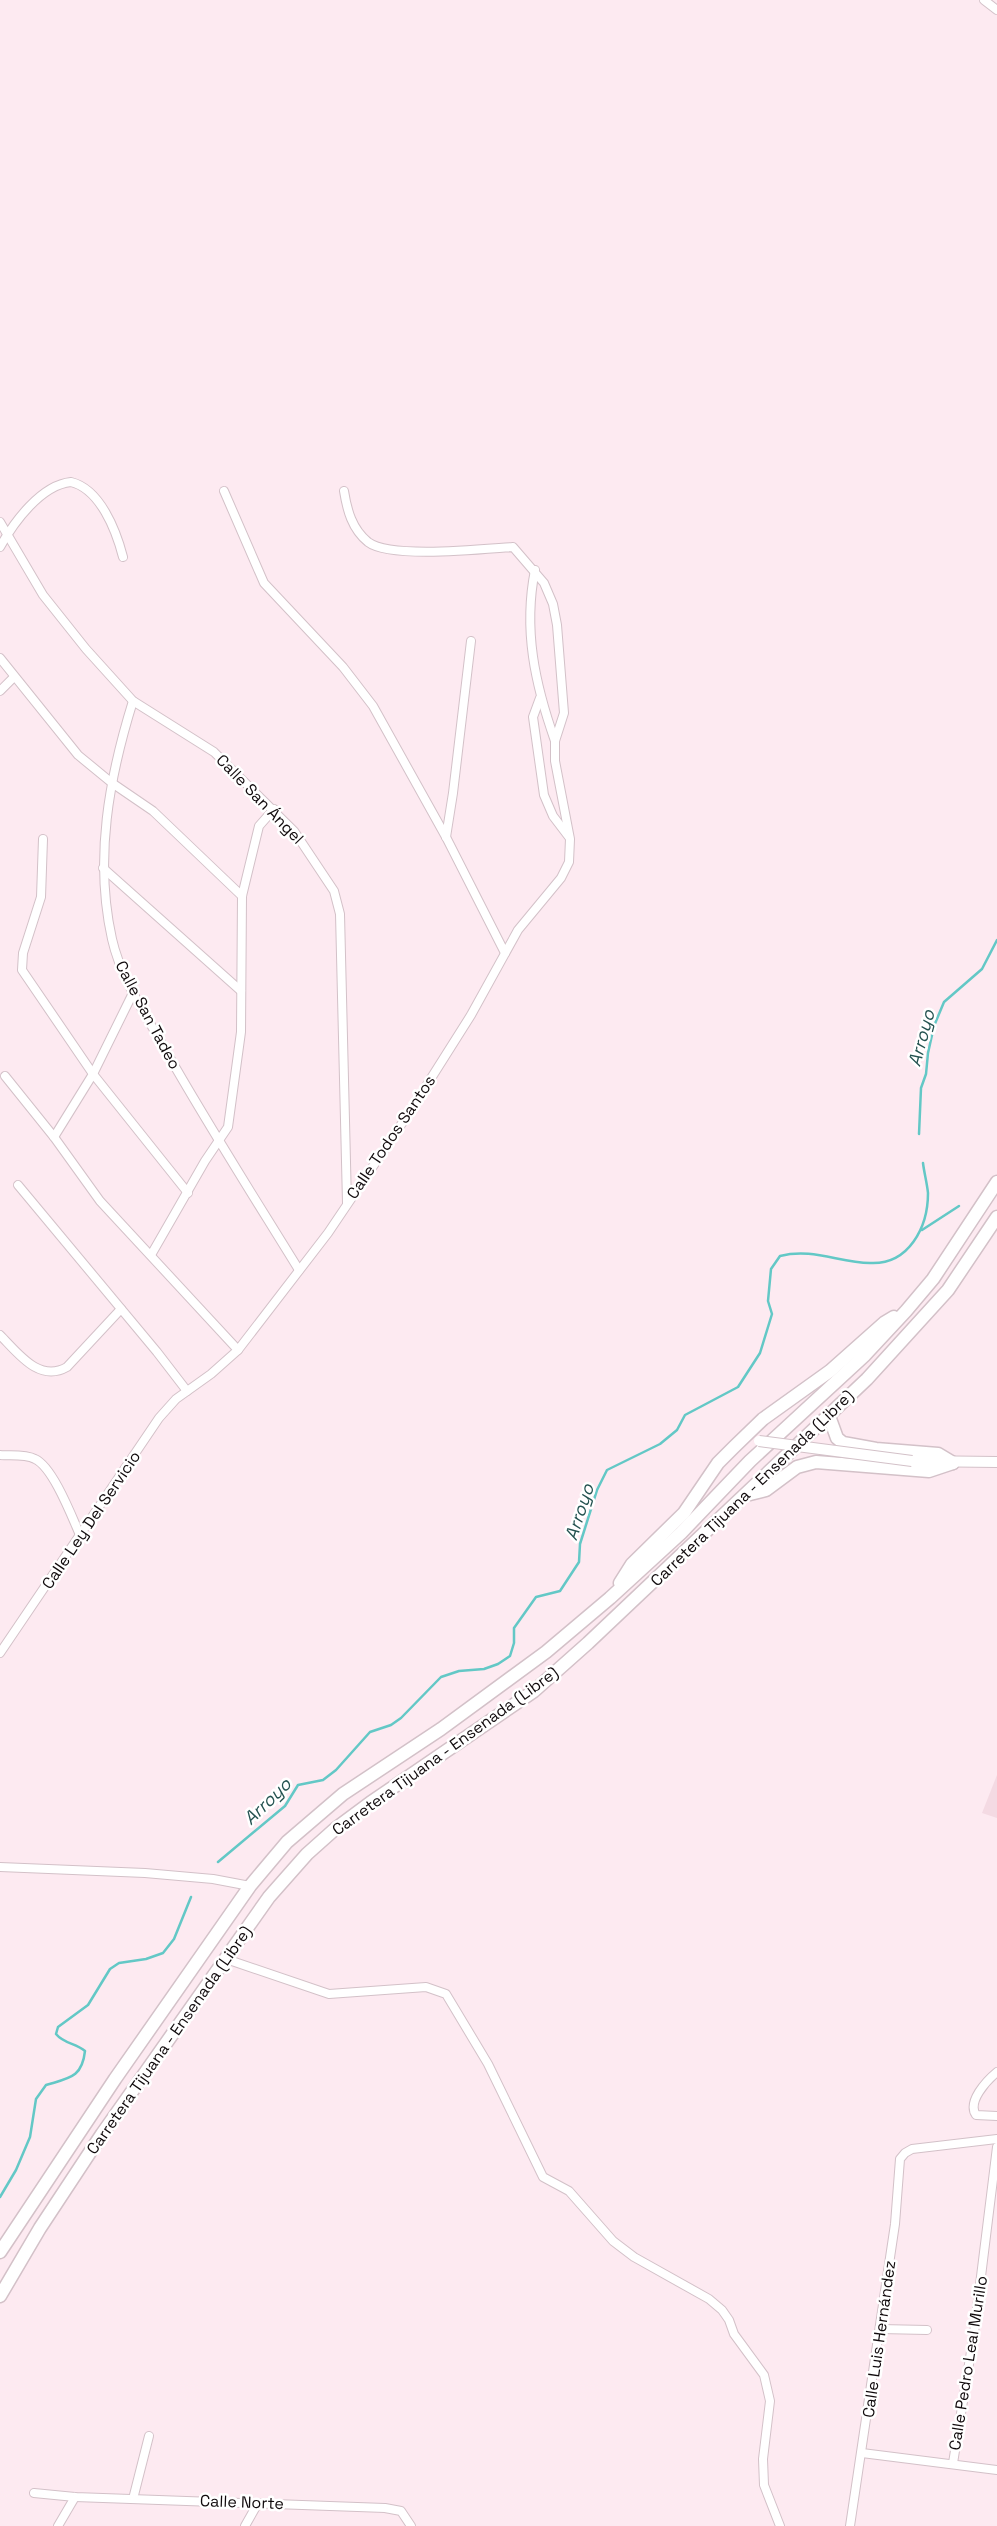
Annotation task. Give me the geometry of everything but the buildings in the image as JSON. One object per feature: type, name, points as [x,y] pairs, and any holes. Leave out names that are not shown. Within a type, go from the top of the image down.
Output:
[{"type":"highway","name":"Carretera Tijuana - Ensenada (Libre)","points":[[0,2252],[115,2079],[250,1886],[303,1826],[336,1800],[504,1685],[610,1598],[681,1533],[750,1461],[865,1355],[906,1311],[933,1280],[997,1182]]},
{"type":"highway","name":"Carretera Tijuana - Ensenada (Libre)","points":[[0,2296],[40,2228],[102,2134],[287,1876],[335,1829],[552,1677],[829,1416],[925,1316],[953,1282],[997,1217]]},
{"type":"highway","points":[[610,1598],[632,1564],[684,1513],[718,1463],[745,1436],[763,1419],[830,1371],[884,1322],[906,1311]]},
{"type":"highway","points":[[829,1416],[837,1438],[843,1443],[876,1449],[933,1453],[953,1463]]},
{"type":"highway","points":[[747,1495],[766,1490],[797,1467],[816,1462],[929,1471],[953,1463]]},
{"type":"street","points":[[984,0],[997,10]]},
{"type":"street","points":[[0,547],[8,533],[40,498],[55,486],[71,482],[87,489],[103,510],[115,531],[123,557]]},
{"type":"street","points":[[224,491],[264,583],[359,687],[373,706],[446,837],[504,953]]},
{"type":"street","points":[[344,491],[347,511],[353,522],[369,543],[379,548],[393,551],[446,551],[513,547],[535,570],[544,583],[553,604],[559,645],[564,713],[555,741],[555,761],[558,786],[570,838]]},
{"type":"street","name":"Calle San Ángel","points":[[0,522],[44,595],[86,649],[133,701],[214,752],[274,809],[311,853],[334,891],[340,914],[348,1203]]},
{"type":"street","points":[[535,570],[529,616],[540,698],[555,741]]},
{"type":"street","points":[[446,837],[471,641]]},
{"type":"street","points":[[0,658],[78,755],[112,783],[153,811],[242,896]]},
{"type":"street","points":[[0,691],[14,677]]},
{"type":"street","points":[[540,698],[532,716],[544,796],[553,816],[570,838]]},
{"type":"street","name":"Calle San Tadeo","points":[[133,701],[122,736],[105,818],[103,868],[112,940],[120,966],[133,993],[219,1143],[299,1270]]},
{"type":"street","points":[[151,1255],[205,1161],[219,1143],[228,1127],[241,1032],[242,896],[259,826],[274,809]]},
{"type":"street","name":"Calle Todos Santos","points":[[186,1391],[210,1374],[238,1350],[377,1164],[470,1015],[518,930],[561,878],[569,862],[570,838]]},
{"type":"street","points":[[44,839],[41,897],[23,953],[22,970],[93,1074],[188,1193]]},
{"type":"street","points":[[103,868],[241,991]]},
{"type":"street","points":[[54,1137],[93,1074],[133,993]]},
{"type":"street","points":[[5,1076],[54,1137],[100,1201],[238,1350]]},
{"type":"street","points":[[18,1185],[186,1391]]},
{"type":"street","points":[[0,1335],[26,1362],[36,1369],[50,1372],[60,1371],[67,1367],[121,1309]]},
{"type":"street","name":"Calle Ley Del Servicio","points":[[0,1653],[158,1418],[186,1391]]},
{"type":"street","points":[[745,1436],[759,1440],[912,1461],[953,1463],[997,1462]]},
{"type":"street","points":[[0,1455],[34,1458],[42,1464],[55,1483],[80,1535]]},
{"type":"street","points":[[0,1867],[213,1878],[250,1886]]},
{"type":"street","points":[[226,1959],[329,1994],[426,1988],[446,1994],[488,2064],[543,2177],[569,2191],[613,2240],[634,2257],[709,2299],[722,2310],[729,2320],[734,2334],[764,2375],[768,2387],[770,2408],[763,2459],[764,2485],[780,2526]]},
{"type":"street","points":[[997,2072],[974,2100],[974,2112],[980,2116],[997,2116]]},
{"type":"street","name":"Calle Luis Hernández","points":[[850,2526],[895,2224],[898,2169],[905,2152],[912,2149],[997,2139]]},
{"type":"street","name":"Calle Pedro Leal Murillo","points":[[953,2463],[988,2233],[997,2147]]},
{"type":"street","points":[[880,2329],[927,2330]]},
{"type":"street","points":[[133,2499],[149,2436]]},
{"type":"street","points":[[862,2453],[997,2470]]},
{"type":"street","name":"Calle Norte","points":[[34,2493],[75,2497],[385,2508],[401,2511],[411,2526]]},
{"type":"street","points":[[58,2526],[75,2497]]},
{"type":"street","points":[[245,2526],[258,2503]]},
{"type":"shaded area","points":[[997,1775],[997,1818],[982,1813]]},
{"type":"waterway","name":"Arroyo","points":[[919,1134],[921,1088],[926,1074],[934,1026],[944,1002],[982,969],[997,940]]},
{"type":"waterway","name":"Arroyo","points":[[218,1862],[285,1806],[298,1785],[323,1780],[336,1770],[370,1732],[391,1725],[401,1718],[441,1677],[459,1671],[484,1669],[498,1664],[510,1656],[514,1643],[514,1628],[536,1597],[560,1591],[579,1562],[580,1544],[597,1490],[607,1470],[660,1444],[677,1430],[685,1415],[738,1387],[760,1353],[772,1314],[768,1301],[771,1269],[780,1256],[814,1254],[870,1263],[884,1262],[896,1258],[914,1242],[924,1219],[928,1193],[923,1163]]},
{"type":"waterway","points":[[922,1230],[959,1206]]},
{"type":"waterway","name":"Arroyo","points":[[0,2197],[16,2170],[30,2137],[36,2099],[46,2085],[73,2076],[81,2067],[85,2051],[59,2037],[56,2034],[58,2027],[88,2005],[110,1969],[119,1963],[146,1959],[163,1953],[174,1939],[191,1897]]}]
